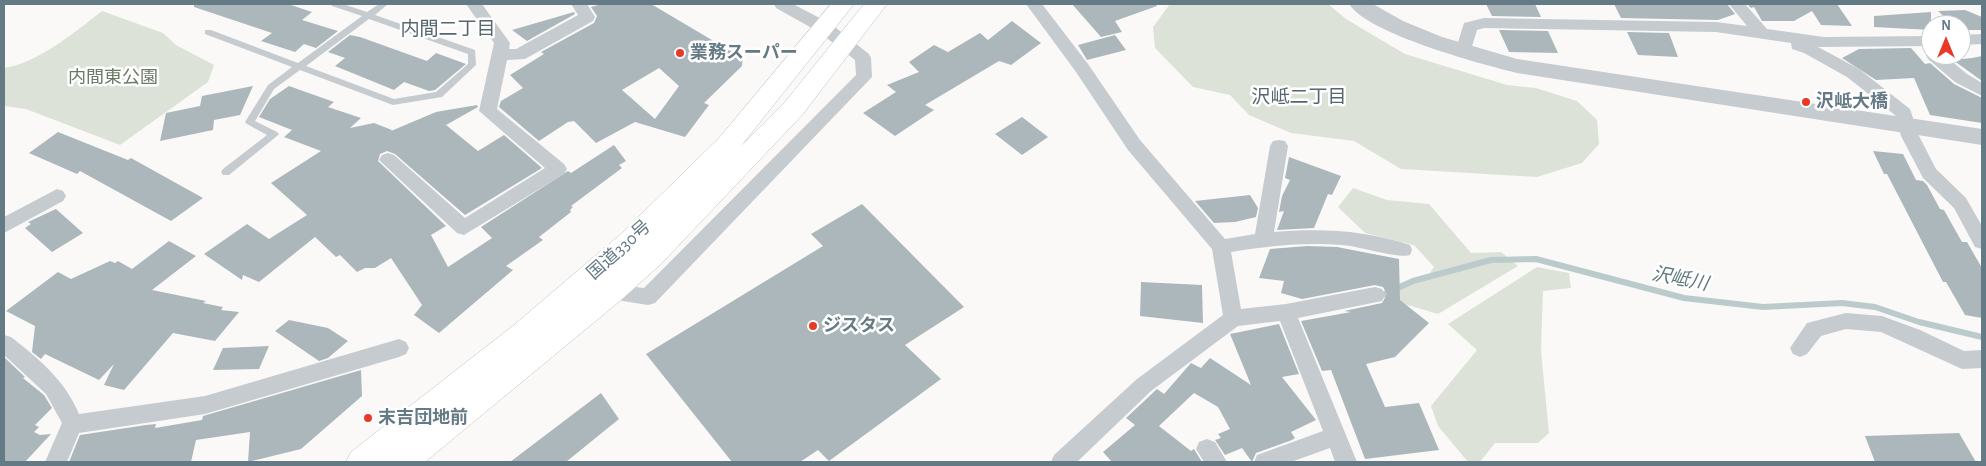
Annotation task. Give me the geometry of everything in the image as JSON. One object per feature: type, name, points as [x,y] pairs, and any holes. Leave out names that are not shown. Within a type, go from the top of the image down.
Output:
[{"type":"highway","name":"国道330号","points":[[401,462],[611,292],[650,256],[788,114],[835,35],[843,4]]},
{"type":"highway","name":"国道330号","points":[[362,462],[524,334],[632,241],[835,35],[876,4]]},
{"type":"street","points":[[388,160],[464,228],[558,169],[488,111],[502,43],[474,4]]},
{"type":"street","points":[[500,54],[519,55],[587,17],[579,4]]},
{"type":"street","points":[[782,4],[835,35]]},
{"type":"street","points":[[1034,4],[1082,68],[1134,145],[1221,247],[1233,318]]},
{"type":"street","points":[[1359,4],[1402,28],[1463,52],[1517,66],[1982,137]]},
{"type":"street","points":[[1736,4],[1763,34],[1810,49],[1853,73],[1904,114],[1907,126],[1929,172],[1960,203],[1982,242]]},
{"type":"street","points":[[1463,52],[1470,27],[1484,23],[1716,27],[1824,42],[1921,41]]},
{"type":"street","points":[[1946,65],[1961,78],[1982,90]]},
{"type":"street","points":[[1264,238],[1279,146]]},
{"type":"street","points":[[4,226],[58,196]]},
{"type":"street","points":[[1221,247],[1264,238],[1362,240],[1403,250]]},
{"type":"street","points":[[1062,462],[1144,385],[1233,318],[1286,312],[1375,295]]},
{"type":"street","points":[[1286,312],[1346,462]]},
{"type":"street","points":[[1800,348],[1814,330],[1846,321],[1882,324],[1913,336],[1962,360],[1982,359]]},
{"type":"street","points":[[4,343],[60,393],[73,424]]},
{"type":"street","points":[[56,462],[66,435],[73,424],[205,405],[399,348]]},
{"type":"street","points":[[1265,462],[1336,436]]},
{"type":"lane","points":[[208,32],[393,102],[439,95],[472,65],[472,52],[335,4]]},
{"type":"lane","points":[[226,172],[274,134],[250,122],[271,88],[384,4]]},
{"type":"green space","points":[[1170,4],[1328,4],[1346,19],[1405,54],[1507,85],[1536,88],[1577,101],[1597,120],[1599,144],[1582,163],[1537,177],[1401,169],[1354,141],[1291,133],[1249,115],[1230,95],[1193,87],[1155,48],[1153,27]]},
{"type":"green space","name":"内間東公園","points":[[102,11],[163,33],[176,45],[214,65],[208,82],[120,145],[26,109],[4,106],[4,68],[30,60],[56,46]]},
{"type":"green space","points":[[1353,188],[1387,200],[1429,204],[1471,253],[1501,252],[1518,266],[1438,314],[1394,301],[1386,288],[1430,273],[1434,267],[1414,245],[1365,233],[1338,207]]},
{"type":"green space","points":[[1537,267],[1569,273],[1571,288],[1543,291],[1541,351],[1549,433],[1538,443],[1495,443],[1480,462],[1468,462],[1438,426],[1431,406],[1477,350],[1448,324]]},
{"type":"building","points":[[194,4],[288,4],[312,12],[302,20],[338,31],[316,48],[304,44],[295,52],[261,41],[272,33],[194,7]]},
{"type":"building","points":[[602,4],[651,4],[734,53],[743,54],[742,66],[704,103],[709,105],[685,137],[635,122],[596,143],[574,121],[568,122],[539,141],[499,107],[501,101],[523,88],[510,75],[544,54],[541,52],[594,23],[597,16],[591,7]],"holes":[[[659,68],[679,86],[655,119],[622,90]]]},
{"type":"building","points":[[1072,4],[1156,4],[1157,6],[1115,21],[1122,32],[1101,37]]},
{"type":"building","points":[[1486,4],[1535,4],[1541,17],[1492,16]]},
{"type":"building","points":[[1614,4],[1727,4],[1735,14],[1718,20],[1621,18]]},
{"type":"building","points":[[1747,4],[1837,4],[1852,26],[1821,25],[1812,11],[1794,21],[1762,21],[1754,7],[1751,8]]},
{"type":"building","points":[[1965,10],[1982,17],[1982,30],[1971,30],[1971,15],[1942,15],[1938,11]]},
{"type":"building","points":[[574,12],[575,14],[527,41],[512,30]]},
{"type":"building","points":[[1931,12],[1931,15],[1921,15],[1921,29],[1874,27],[1874,16]]},
{"type":"building","points":[[1012,21],[1041,43],[1011,65],[999,61],[925,105],[934,110],[895,136],[863,113],[896,92],[887,85],[919,72],[909,62],[934,45],[948,52],[980,33],[988,40]]},
{"type":"building","points":[[1499,30],[1548,31],[1558,53],[1509,52]]},
{"type":"building","points":[[1627,32],[1669,33],[1678,57],[1638,55]]},
{"type":"building","points":[[350,35],[427,61],[436,53],[466,64],[435,90],[429,91],[404,82],[394,90],[335,66],[345,58],[328,52]]},
{"type":"building","points":[[1115,35],[1126,50],[1087,60],[1078,45]]},
{"type":"building","points":[[1911,48],[1921,59],[1921,65],[1932,65],[1954,84],[1982,98],[1982,123],[1930,115],[1914,78],[1876,80],[1842,58],[1859,49]]},
{"type":"building","points":[[1982,56],[1982,81],[1960,65],[1971,65],[1972,58]]},
{"type":"building","points":[[253,86],[240,115],[214,120],[213,130],[160,141],[166,113],[200,106],[202,96]]},
{"type":"building","points":[[289,86],[334,102],[328,107],[361,118],[350,128],[374,123],[391,131],[436,112],[477,105],[478,107],[446,125],[478,151],[504,135],[542,168],[465,215],[395,154],[387,151],[380,154],[378,161],[446,226],[431,235],[448,267],[492,238],[481,227],[568,171],[571,173],[614,145],[626,161],[619,165],[622,168],[571,206],[573,207],[570,210],[571,212],[539,237],[543,240],[506,266],[513,270],[439,333],[414,315],[422,305],[391,258],[375,268],[365,268],[357,272],[340,255],[336,257],[315,237],[259,282],[243,275],[242,280],[204,254],[247,224],[269,239],[307,215],[271,183],[321,151],[284,137],[292,130],[259,117],[270,99]]},
{"type":"building","points":[[1022,117],[1048,137],[1022,155],[995,134]]},
{"type":"building","points":[[58,132],[128,160],[131,158],[203,198],[171,221],[80,171],[77,174],[29,153]]},
{"type":"building","points":[[1873,151],[1903,154],[1916,180],[1923,181],[1927,185],[1962,242],[1967,242],[1982,268],[1982,318],[1965,315],[1946,282],[1943,282],[1887,174],[1884,174]]},
{"type":"building","points":[[1289,157],[1341,176],[1332,195],[1328,194],[1314,228],[1277,230],[1284,211],[1279,212],[1282,196],[1290,180],[1285,178]]},
{"type":"building","points":[[1250,195],[1258,208],[1256,217],[1235,222],[1214,223],[1195,201]]},
{"type":"building","name":"ジスタス","points":[[862,204],[964,307],[905,345],[941,379],[829,461],[818,450],[800,462],[732,462],[646,354],[823,246],[811,234]]},
{"type":"building","points":[[56,209],[83,233],[52,252],[25,228],[31,224],[28,222]]},
{"type":"building","points":[[169,241],[196,256],[152,290],[206,301],[203,303],[223,307],[221,310],[239,312],[215,341],[173,333],[124,390],[104,385],[114,364],[99,380],[45,354],[41,359],[32,352],[35,326],[6,311],[58,272],[71,279],[110,261],[115,263],[118,261],[132,269]]},
{"type":"building","points":[[1307,246],[1337,247],[1399,259],[1400,300],[1429,323],[1395,357],[1366,364],[1385,407],[1419,403],[1439,450],[1365,459],[1331,370],[1322,371],[1301,321],[1351,312],[1344,311],[1382,303],[1387,294],[1383,287],[1375,285],[1302,299],[1281,293],[1284,281],[1259,278],[1270,249]]},
{"type":"building","points":[[1141,282],[1202,285],[1203,323],[1140,316]]},
{"type":"building","points":[[289,320],[328,328],[348,341],[328,358],[319,361],[275,331]]},
{"type":"building","points":[[1279,324],[1299,374],[1282,377],[1316,420],[1291,432],[1295,438],[1256,453],[1252,462],[1242,448],[1225,455],[1215,440],[1221,438],[1218,434],[1230,429],[1218,407],[1194,393],[1159,426],[1191,451],[1194,449],[1202,462],[1112,462],[1103,452],[1135,425],[1126,418],[1157,389],[1164,394],[1191,363],[1201,368],[1210,358],[1251,385],[1230,334]]},
{"type":"building","points":[[269,346],[259,369],[213,370],[223,348]]},
{"type":"building","points":[[4,357],[25,377],[23,378],[44,395],[52,408],[35,425],[39,427],[34,432],[40,435],[51,434],[25,462],[4,462]]},
{"type":"building","points":[[361,370],[362,396],[301,449],[248,462],[250,432],[196,440],[191,462],[69,462],[80,435],[156,424],[155,428],[202,420],[203,416]]},
{"type":"building","points":[[601,393],[619,419],[566,462],[510,462]]},
{"type":"building","points":[[1959,433],[1976,462],[1875,462],[1865,436]]},
{"type":"waterway","name":"沢岻川","points":[[1378,297],[1413,281],[1491,260],[1536,259],[1684,298],[1763,307],[1842,303],[1875,307],[1919,322],[1982,337]]},
{"type":"place","name":"業務スーパー","points":[[680,53]]},
{"type":"place","name":"沢岻大橋","points":[[1806,102]]},
{"type":"place","name":"ジスタス","points":[[813,326]]},
{"type":"place","name":"末吉団地前","points":[[368,418]]},
{"type":"district","name":"内間二丁目","points":[[448,29]]},
{"type":"district","name":"沢岻二丁目","points":[[1299,97]]}]
